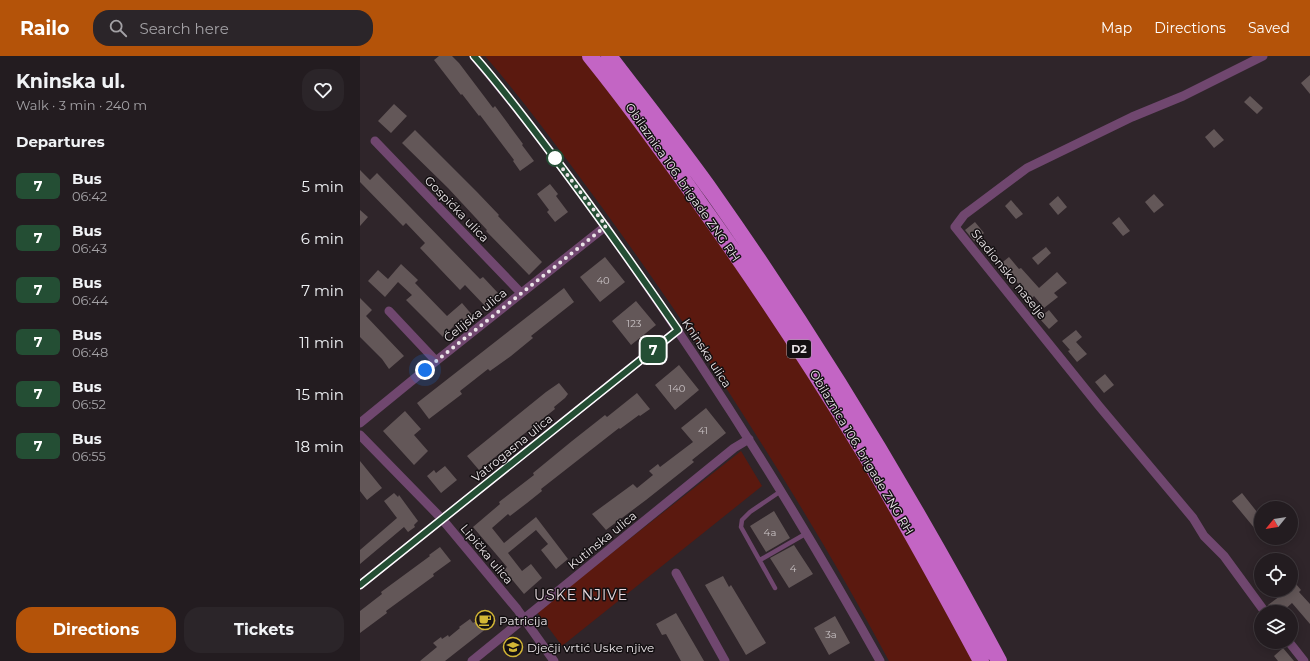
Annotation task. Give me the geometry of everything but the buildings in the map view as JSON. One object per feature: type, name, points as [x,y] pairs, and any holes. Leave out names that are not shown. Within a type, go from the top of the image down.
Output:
[{"type":"highway","name":"Obilaznica 106. brigade ZNG RH","points":[[590,56],[629,105],[684,180],[783,323],[866,456],[914,537],[981,661]]},
{"type":"highway","name":"Obilaznica 106. brigade ZNG RH","points":[[609,56],[668,132],[713,194],[836,378],[906,492],[999,661]]},
{"type":"street","name":"Kninska ulica","points":[[474,56],[519,111],[606,226],[678,330],[781,490],[880,661]]},
{"type":"street","name":"Stadionsko naselje","points":[[1260,605],[1224,556],[1204,536],[1193,518],[1099,406],[955,227],[964,215],[1026,168],[1132,117],[1183,96],[1263,56]]},
{"type":"street","name":"Gospićka ulica","points":[[375,141],[521,293]]},
{"type":"street","name":"Ćelijska ulica","points":[[360,423],[606,226]]},
{"type":"street","points":[[389,312],[436,361]]},
{"type":"street","name":"Vatrogasna ulica","points":[[360,585],[678,330]]},
{"type":"street","name":"Lipička ulica","points":[[360,435],[442,519],[524,618],[553,660]]},
{"type":"street","name":"Kutinska ulica","points":[[472,661],[734,448],[749,439]]},
{"type":"street","points":[[676,573],[725,661]]},
{"type":"street","points":[[1295,649],[1304,661]]},
{"type":"lane","points":[[776,588],[740,527],[742,520],[750,512],[781,490]]},
{"type":"lane","points":[[760,560],[807,533]]},
{"type":"shaded area","points":[[485,56],[583,56],[653,146],[827,401],[976,661],[889,661],[792,492],[693,337],[573,168],[508,83]]},
{"type":"shaded area","points":[[741,451],[762,486],[562,646],[537,612]]},
{"type":"bus line","name":"7","points":[[360,585],[678,330],[606,226],[519,111],[474,56]]},
{"type":"place","name":"Patricija","points":[[485,620]]},
{"type":"place","name":"Dječji vrtić Uske njive","points":[[513,647]]},
{"type":"district","name":"USKE NJIVE","points":[[581,595]]},
{"type":"route","points":[[425,370],[606,226],[553,156],[555,158]]}]
